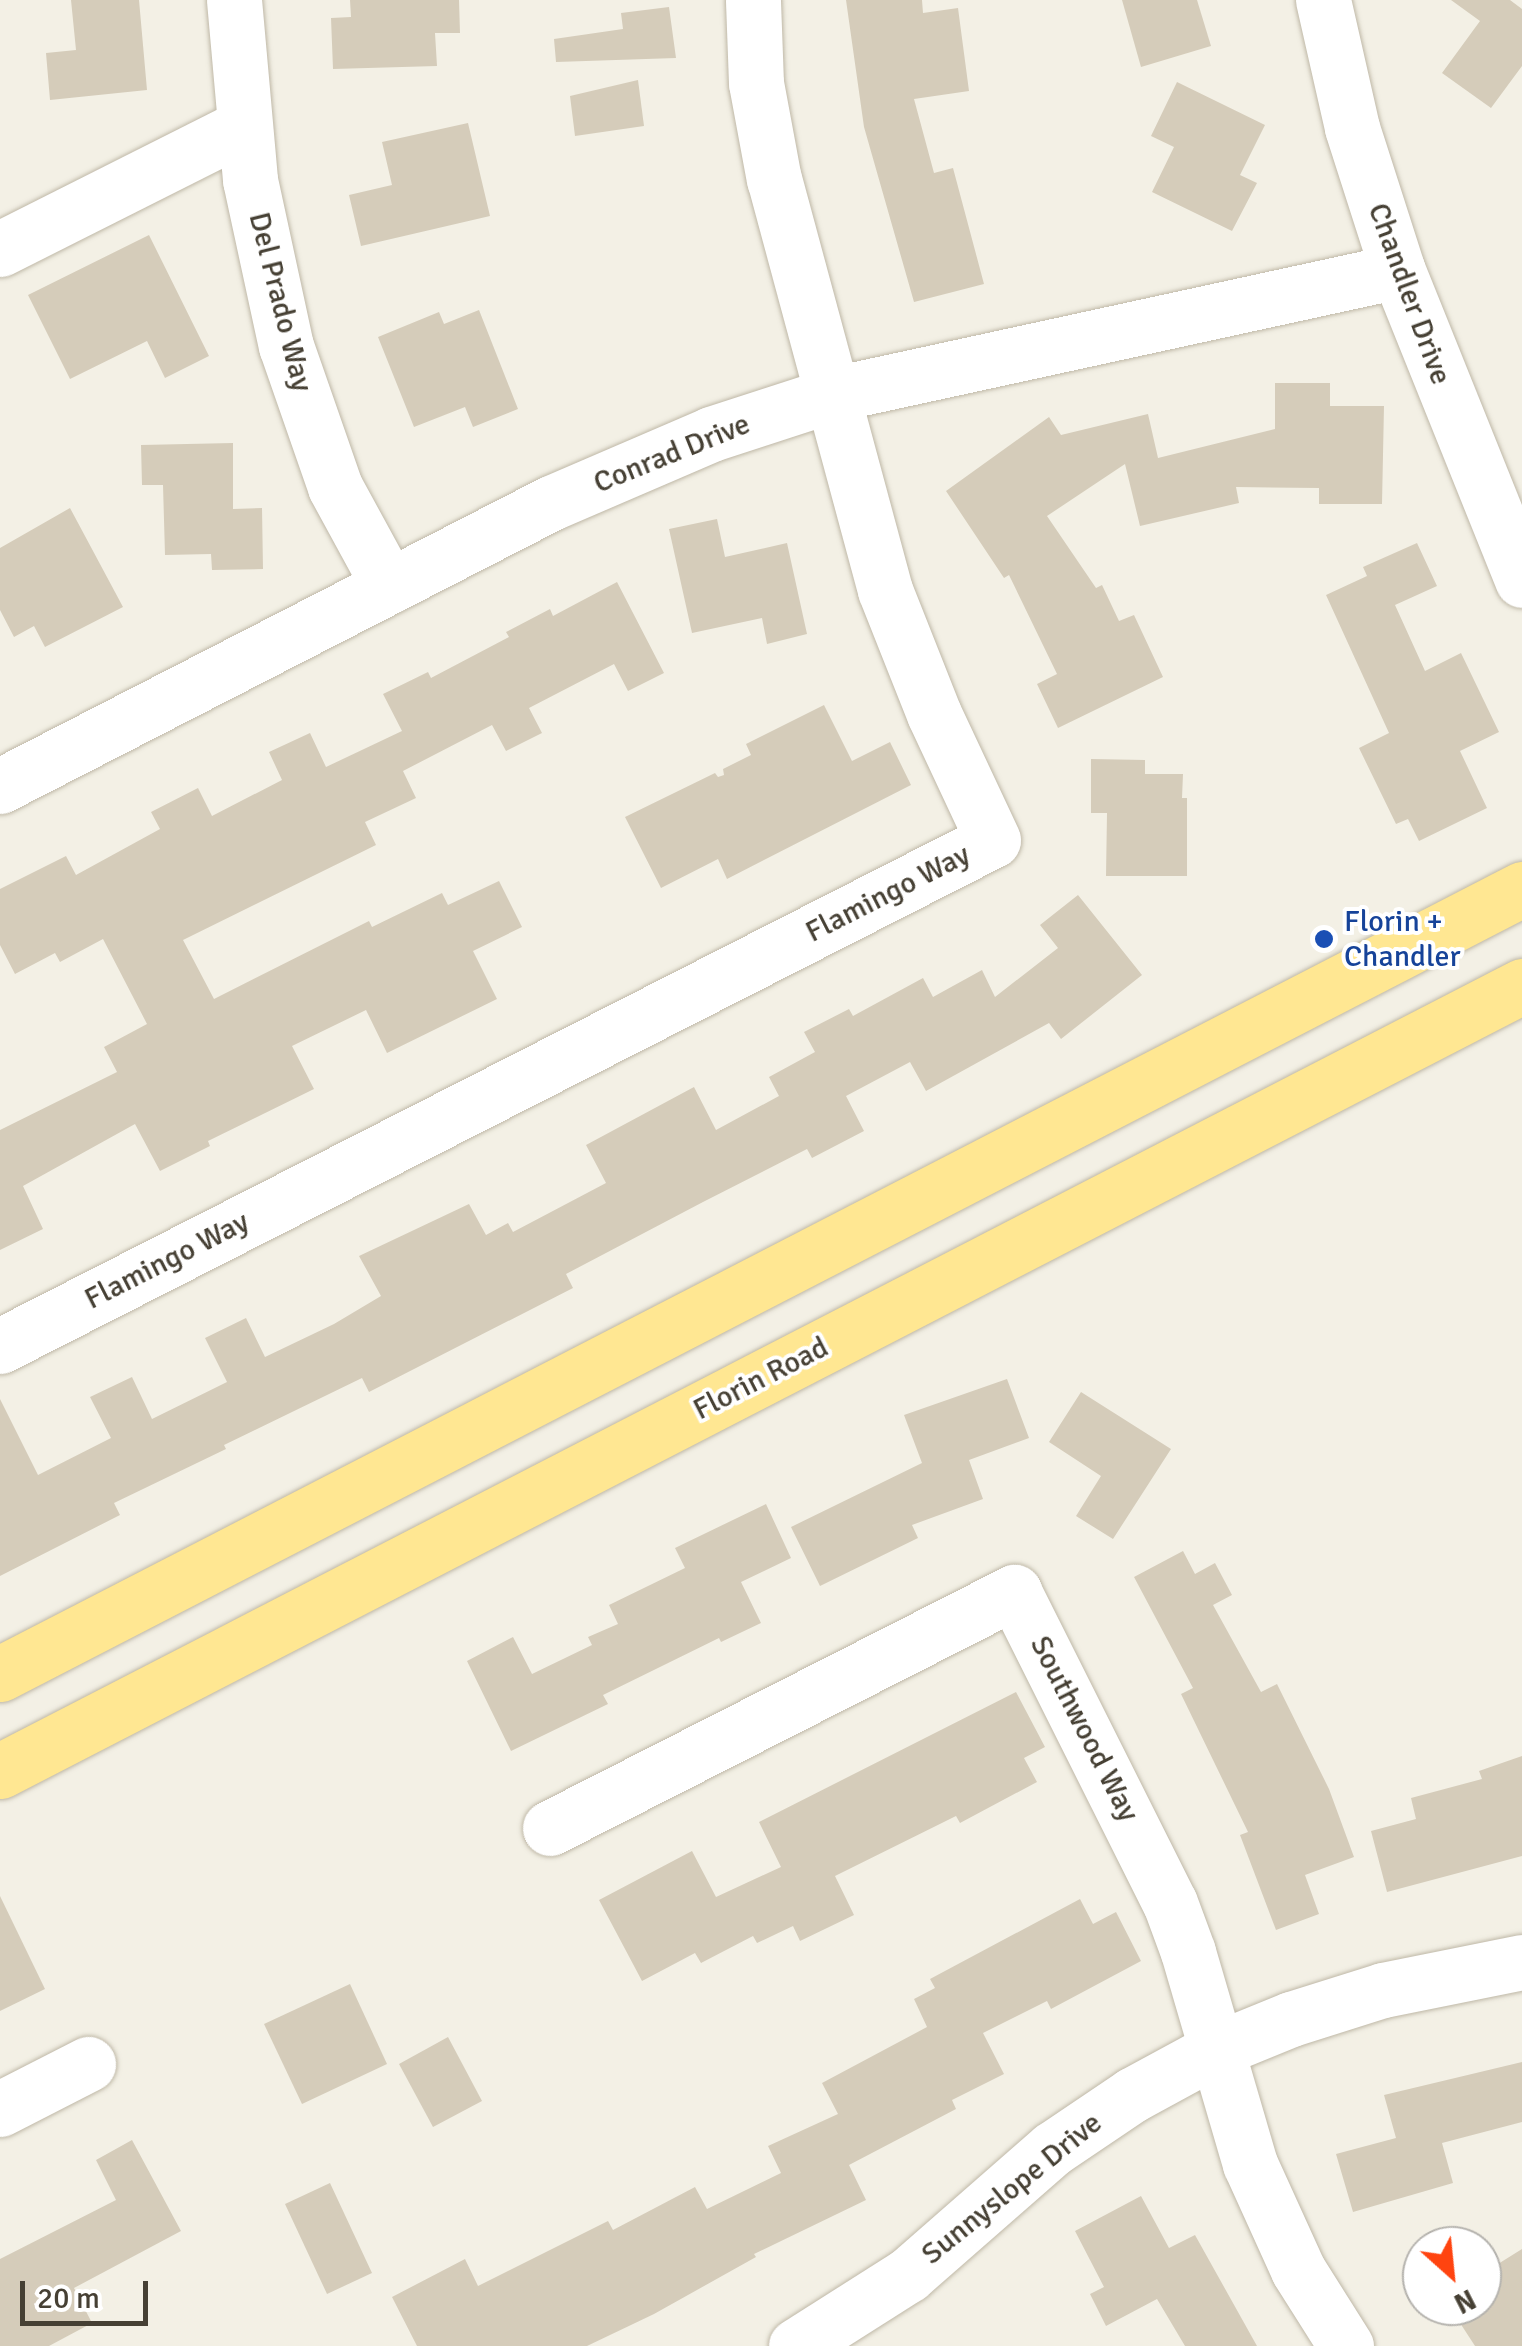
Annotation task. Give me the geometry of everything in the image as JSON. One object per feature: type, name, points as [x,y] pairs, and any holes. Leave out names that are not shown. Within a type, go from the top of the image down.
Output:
[{"type":"main road","points":[[0,1674],[1522,890]]},
{"type":"main road","name":"Florin Road","points":[[0,1771],[1522,986]]},
{"type":"street","name":"Del Prado Way","points":[[234,0],[243,126],[286,346],[335,487],[389,586]]},
{"type":"street","name":"Flamingo Way","points":[[0,1346],[993,840],[934,714],[885,590],[774,180],[756,83],[752,0]]},
{"type":"street","name":"Chandler Drive","points":[[1323,0],[1352,128],[1398,270],[1505,497],[1522,580]]},
{"type":"street","points":[[0,249],[243,126]]},
{"type":"street","name":"Conrad Drive","points":[[0,786],[551,503],[711,434],[834,394],[1398,270]]},
{"type":"street","name":"Southwood Way","points":[[550,1828],[1014,1592],[1170,1903],[1230,2109],[1272,2218],[1298,2270],[1346,2346]]},
{"type":"street","name":"Sunnyslope Drive","points":[[796,2346],[908,2275],[1052,2148],[1132,2095],[1215,2050],[1291,2019],[1383,1990],[1522,1962]]},
{"type":"street","points":[[0,2109],[88,2064]]},
{"type":"building","points":[[71,0],[139,0],[147,90],[50,100],[46,53],[76,50]]},
{"type":"building","points":[[350,0],[459,0],[460,33],[435,33],[437,66],[333,69],[331,18],[351,17]]},
{"type":"building","points":[[846,0],[922,0],[923,13],[958,8],[969,91],[914,99],[934,173],[953,168],[984,284],[914,302],[864,127]]},
{"type":"building","points":[[1122,0],[1197,0],[1211,46],[1141,67]]},
{"type":"building","points":[[1451,0],[1510,0],[1522,9],[1522,66],[1491,108],[1442,73],[1480,21]]},
{"type":"building","points":[[669,7],[676,58],[556,62],[554,39],[623,29],[621,13]]},
{"type":"building","points":[[638,80],[644,126],[575,136],[570,96]]},
{"type":"building","points":[[1177,82],[1265,125],[1240,175],[1257,183],[1232,231],[1152,192],[1174,147],[1151,136]]},
{"type":"building","points":[[468,123],[490,216],[361,246],[349,195],[392,185],[382,142]]},
{"type":"building","points":[[149,235],[209,356],[165,378],[147,341],[70,379],[28,295]]},
{"type":"building","points":[[479,310],[518,409],[473,427],[465,407],[414,427],[378,337],[439,312],[444,324]]},
{"type":"building","points":[[1275,383],[1330,383],[1330,406],[1384,406],[1382,504],[1319,504],[1319,488],[1236,487],[1239,503],[1140,526],[1125,464],[1047,516],[1096,588],[1102,585],[1119,621],[1134,615],[1163,677],[1058,728],[1037,684],[1057,674],[1009,575],[1004,578],[946,491],[1049,417],[1061,435],[1148,414],[1158,458],[1275,429]]},
{"type":"building","points":[[233,443],[233,509],[262,508],[263,569],[212,570],[211,554],[165,555],[163,485],[142,485],[141,445]]},
{"type":"building","points":[[70,508],[123,607],[45,647],[34,626],[14,637],[0,610],[0,548]]},
{"type":"building","points":[[717,519],[725,557],[787,543],[807,634],[767,644],[762,618],[692,633],[669,529]]},
{"type":"building","points":[[1417,543],[1437,586],[1395,605],[1425,671],[1461,653],[1499,732],[1460,751],[1487,808],[1419,841],[1408,819],[1396,824],[1359,748],[1389,733],[1326,595],[1367,576],[1363,567]]},
{"type":"building","points":[[617,582],[664,673],[628,691],[614,664],[529,708],[542,733],[506,751],[492,725],[403,771],[416,798],[365,822],[376,845],[183,940],[214,999],[369,921],[372,927],[442,893],[448,905],[499,881],[522,927],[473,951],[497,999],[387,1053],[366,1010],[292,1046],[314,1089],[208,1141],[210,1146],[160,1171],[135,1124],[23,1186],[43,1229],[0,1250],[0,1130],[117,1072],[104,1047],[147,1024],[103,939],[60,962],[55,953],[15,974],[0,945],[0,889],[66,856],[76,875],[160,829],[151,812],[198,788],[212,816],[282,780],[269,752],[310,733],[326,767],[402,731],[383,694],[428,672],[431,678],[509,637],[506,632],[550,609],[553,616]]},
{"type":"building","points":[[824,705],[852,761],[890,742],[911,785],[727,879],[718,859],[661,888],[625,817],[715,773],[718,777],[724,775],[723,769],[751,755],[746,744]]},
{"type":"building","points":[[1091,759],[1145,760],[1145,774],[1183,774],[1182,798],[1187,798],[1187,876],[1106,876],[1107,813],[1091,813]]},
{"type":"building","points":[[1078,895],[1142,975],[1061,1039],[1049,1023],[926,1091],[910,1062],[846,1096],[864,1131],[812,1158],[807,1149],[566,1274],[573,1288],[369,1392],[362,1378],[224,1445],[226,1449],[114,1503],[120,1515],[0,1576],[0,1399],[38,1475],[111,1438],[90,1397],[132,1377],[152,1419],[227,1382],[205,1338],[246,1318],[265,1357],[334,1324],[381,1296],[359,1256],[469,1204],[486,1235],[508,1223],[513,1232],[606,1183],[586,1145],[694,1087],[716,1130],[779,1096],[769,1077],[815,1052],[804,1032],[849,1009],[853,1016],[923,978],[933,997],[982,970],[995,997],[1058,948],[1040,925]]},
{"type":"building","points":[[1007,1379],[1029,1438],[969,1460],[983,1499],[912,1525],[918,1538],[820,1586],[791,1527],[922,1463],[904,1415]]},
{"type":"building","points":[[1081,1392],[1171,1449],[1113,1539],[1076,1516],[1101,1476],[1049,1442]]},
{"type":"building","points":[[766,1504],[791,1558],[741,1582],[761,1623],[721,1642],[719,1638],[603,1695],[608,1704],[511,1751],[467,1661],[513,1637],[532,1674],[592,1645],[588,1637],[618,1624],[609,1605],[685,1568],[675,1548]]},
{"type":"building","points":[[1183,1551],[1195,1574],[1215,1563],[1232,1595],[1213,1605],[1261,1692],[1277,1684],[1329,1789],[1354,1857],[1305,1875],[1319,1914],[1276,1930],[1240,1835],[1248,1832],[1181,1694],[1193,1688],[1134,1577]]},
{"type":"building","points":[[1016,1692],[1045,1747],[1024,1758],[1037,1782],[960,1823],[956,1816],[835,1876],[854,1915],[800,1941],[793,1926],[757,1943],[753,1936],[701,1963],[695,1953],[642,1981],[599,1900],[692,1851],[716,1897],[781,1867],[759,1822]]},
{"type":"building","points":[[1522,1756],[1522,1856],[1387,1892],[1371,1831],[1416,1819],[1411,1798],[1482,1779],[1479,1771]]},
{"type":"building","points":[[0,1896],[45,1989],[0,2011]]},
{"type":"building","points":[[1080,1899],[1093,1924],[1116,1912],[1141,1961],[1051,2009],[1047,2001],[983,2033],[1004,2074],[952,2100],[956,2109],[849,2165],[866,2200],[754,2254],[756,2257],[654,2314],[587,2346],[417,2346],[392,2297],[465,2259],[478,2286],[608,2221],[613,2230],[695,2187],[707,2209],[781,2173],[768,2146],[838,2114],[822,2083],[927,2027],[914,1999],[935,1988],[930,1979]]},
{"type":"building","points":[[350,1984],[387,2064],[302,2104],[264,2024]]},
{"type":"building","points":[[448,2037],[482,2101],[433,2127],[399,2064]]},
{"type":"building","points":[[1522,2062],[1522,2122],[1442,2143],[1453,2183],[1353,2212],[1336,2154],[1396,2138],[1384,2095]]},
{"type":"building","points":[[132,2140],[181,2231],[74,2288],[92,2323],[49,2346],[0,2346],[0,2259],[116,2200],[96,2160]]},
{"type":"building","points":[[330,2183],[372,2273],[327,2294],[285,2204]]},
{"type":"building","points":[[1141,2196],[1169,2248],[1195,2235],[1257,2346],[1185,2346],[1157,2299],[1106,2326],[1090,2294],[1104,2287],[1075,2231]]},
{"type":"building","points":[[1522,2249],[1522,2346],[1475,2346],[1462,2326],[1502,2326],[1502,2262]]},
{"type":"place","name":"Florin + Chandler","points":[[1324,939]]}]
